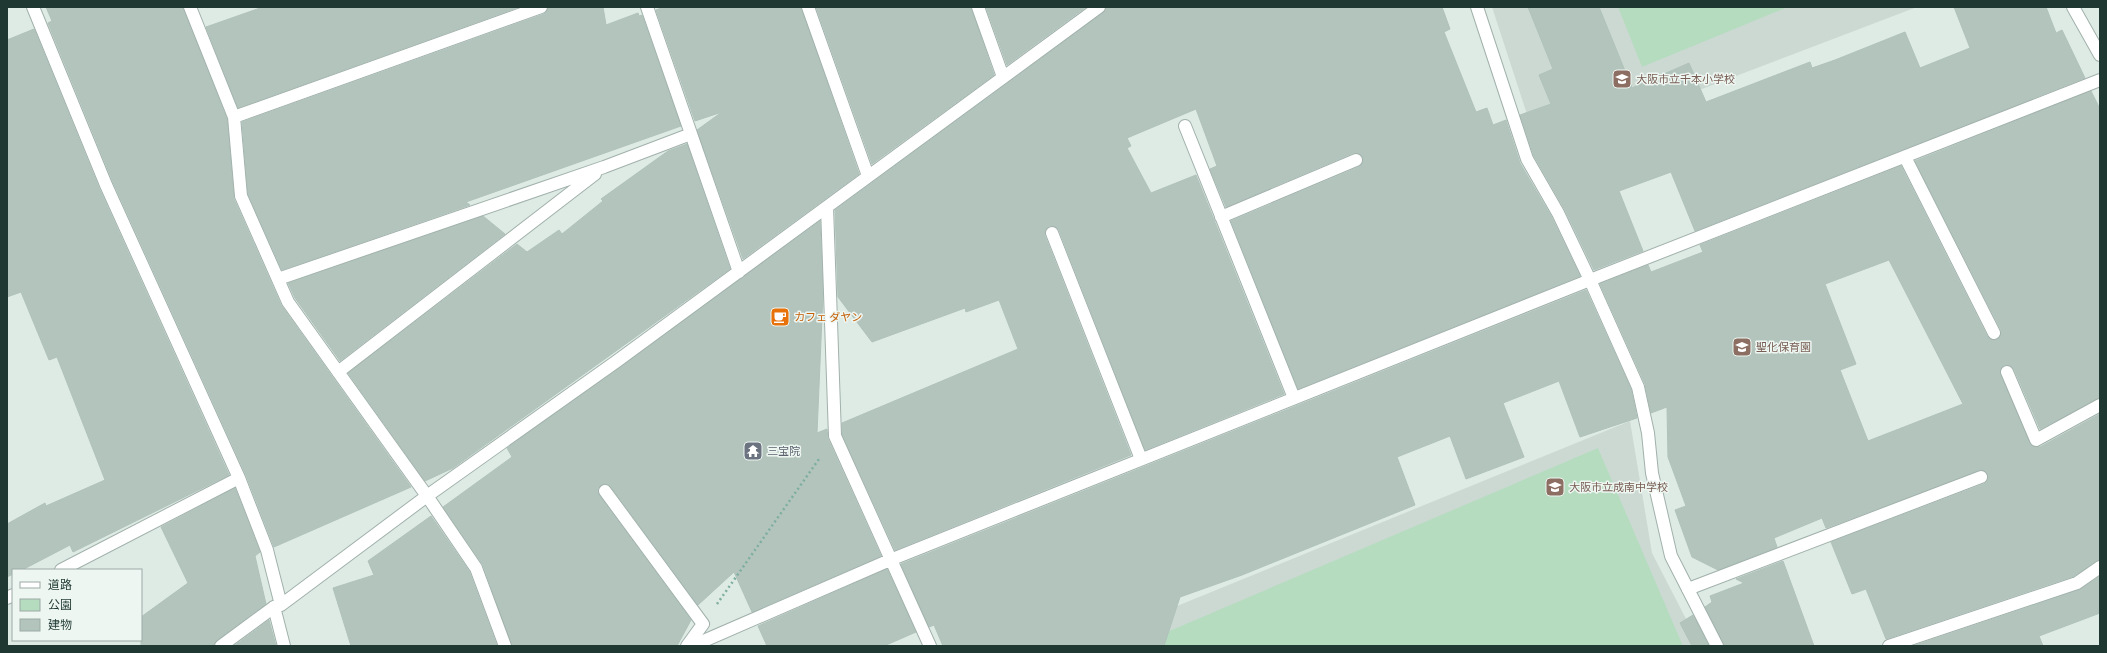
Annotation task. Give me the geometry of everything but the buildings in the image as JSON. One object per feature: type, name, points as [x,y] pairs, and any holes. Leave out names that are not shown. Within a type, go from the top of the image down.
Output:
[{"type":"street","points":[[33,7],[106,185],[239,478],[267,550],[284,646]]},
{"type":"street","points":[[190,7],[234,117],[241,196],[288,302],[428,496],[476,568],[505,646]]},
{"type":"street","points":[[234,117],[541,7]]},
{"type":"street","points":[[647,7],[738,272]]},
{"type":"street","points":[[808,7],[868,176]]},
{"type":"street","points":[[978,7],[1003,77]]},
{"type":"street","points":[[221,646],[738,272],[1099,7]]},
{"type":"street","points":[[1477,7],[1527,159],[1558,213],[1638,387],[1648,433],[1652,474],[1671,556],[1717,646]]},
{"type":"street","points":[[2074,7],[2100,55]]},
{"type":"street","points":[[692,646],[890,560],[1141,459],[1590,280],[2100,80]]},
{"type":"street","points":[[1185,126],[1294,398]]},
{"type":"street","points":[[278,279],[604,167],[691,134]]},
{"type":"street","points":[[1905,157],[1994,333]]},
{"type":"street","points":[[1221,218],[1356,160]]},
{"type":"street","points":[[338,372],[604,167]]},
{"type":"street","points":[[827,207],[835,436],[930,646]]},
{"type":"street","points":[[1052,233],[1141,459]]},
{"type":"street","points":[[2007,372],[2036,440],[2100,405]]},
{"type":"street","points":[[1688,589],[1981,477]]},
{"type":"street","points":[[63,569],[239,478]]},
{"type":"street","points":[[605,491],[703,624],[687,646]]},
{"type":"street","points":[[1889,646],[2077,583],[2100,567]]},
{"type":"path","points":[[703,624],[835,436]]},
{"type":"shaded area","name":"大阪市立千本小学校","points":[[1492,7],[1917,7],[1539,151]]},
{"type":"shaded area","name":"大阪市立成南中学校","points":[[1630,421],[1652,553],[1700,646],[1079,646]]},
{"type":"green space","points":[[1618,7],[1788,7],[1642,67]]},
{"type":"green space","name":"大阪市立成南中学校","points":[[1598,448],[1683,646],[1156,646],[1153,638]]},
{"type":"place","name":"大阪市立千本小学校","points":[[1622,79]]},
{"type":"place","name":"カフェ ダヤン","points":[[780,317]]},
{"type":"place","name":"聖化保育園","points":[[1742,347]]},
{"type":"place","name":"三宝院","points":[[753,451]]},
{"type":"place","name":"大阪市立成南中学校","points":[[1555,487]]}]
